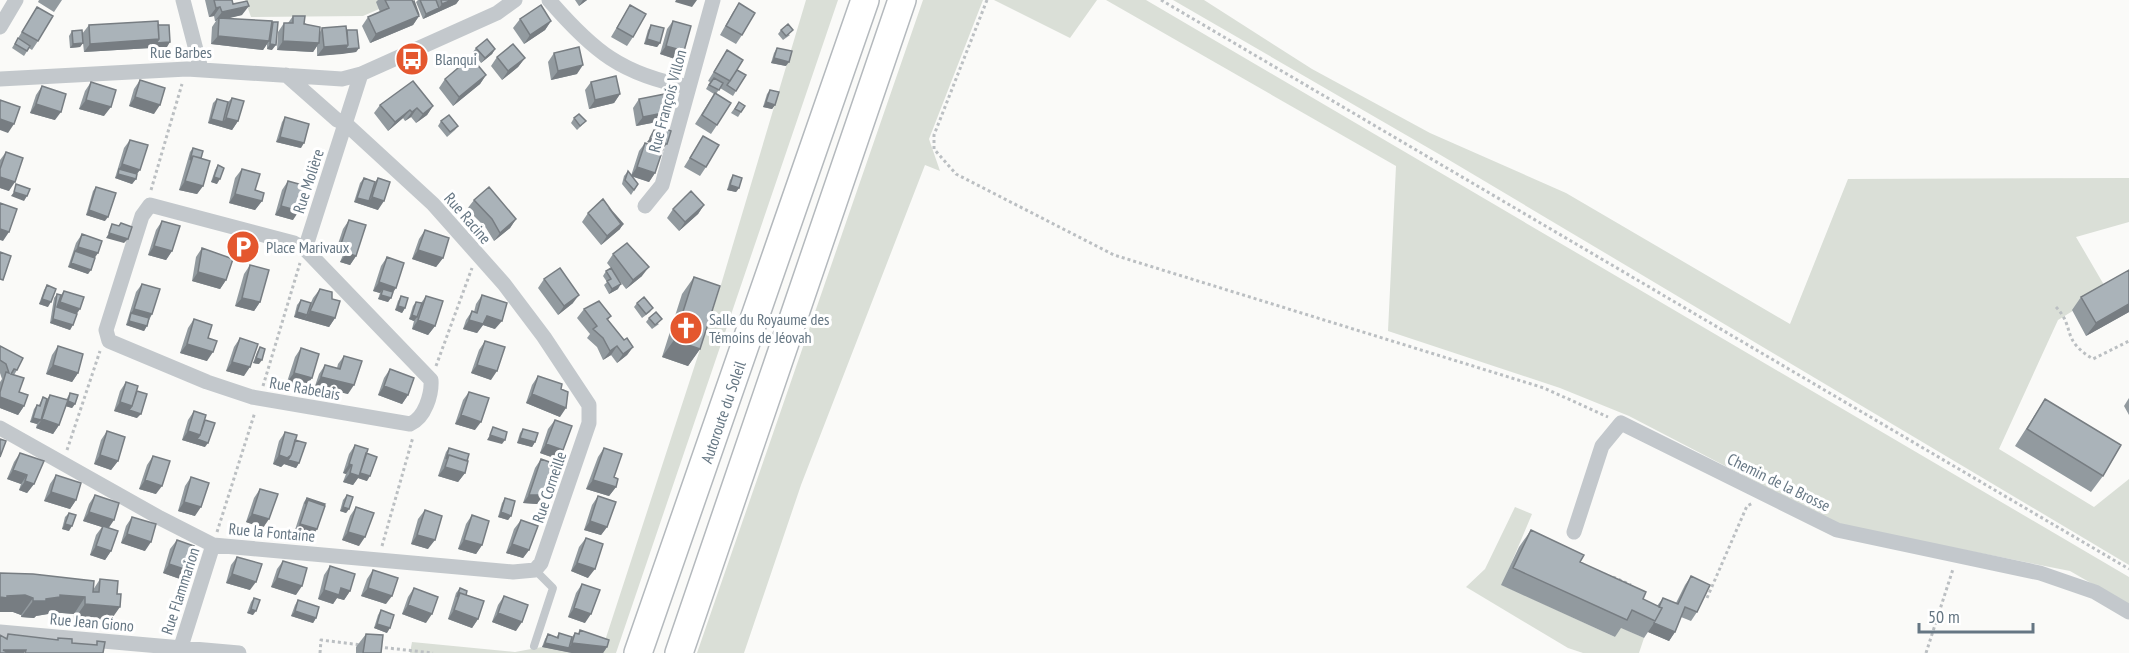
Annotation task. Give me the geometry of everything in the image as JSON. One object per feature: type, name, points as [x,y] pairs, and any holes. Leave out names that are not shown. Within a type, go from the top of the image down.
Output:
[{"type":"highway","name":"Autoroute du Soleil","points":[[638,653],[865,0]]},
{"type":"highway","points":[[679,653],[902,0]]},
{"type":"street","points":[[0,27],[16,0]]},
{"type":"street","points":[[183,0],[194,69]]},
{"type":"street","name":"Rue Barbes","points":[[0,79],[194,69],[342,79],[361,74],[497,13],[515,0]]},
{"type":"street","points":[[549,0],[573,29],[616,63],[659,82],[689,87]]},
{"type":"street","name":"Rue François Villon","points":[[645,206],[662,185],[713,0]]},
{"type":"street","name":"Rue Molière","points":[[305,249],[361,74]]},
{"type":"street","name":"Rue Racine","points":[[286,75],[337,120],[346,124],[433,204],[504,284],[544,337],[589,405],[590,412]]},
{"type":"street","points":[[105,335],[145,209],[156,205],[294,243],[305,249],[431,380],[423,414],[418,421]]},
{"type":"street","name":"Rue Rabelais","points":[[105,335],[116,345],[207,382],[260,398],[410,424],[418,421]]},
{"type":"street","name":"Rue Corneille","points":[[535,570],[541,563],[557,518],[584,440],[590,412]]},
{"type":"street","points":[[1574,532],[1602,446],[1621,423]]},
{"type":"street","name":"Chemin de la Brosse","points":[[1621,423],[1766,497],[1837,530],[2068,582],[2095,592],[2129,612]]},
{"type":"street","name":"Rue la Fontaine","points":[[0,428],[213,545],[513,572],[535,570]]},
{"type":"street","name":"Rue Flammarion","points":[[213,545],[180,650],[239,653]]},
{"type":"street","name":"Rue Jean Giono","points":[[0,632],[180,650]]},
{"type":"lane","points":[[534,646],[554,588],[535,570]]},
{"type":"path","points":[[1161,0],[2129,569]]},
{"type":"path","points":[[987,1],[934,135],[934,149],[943,162],[956,174],[1114,255],[1544,388],[1621,423]]},
{"type":"path","points":[[145,209],[194,69]]},
{"type":"path","points":[[213,545],[305,249]]},
{"type":"path","points":[[431,380],[477,255]]},
{"type":"path","points":[[2056,307],[2063,314],[2069,339],[2079,351],[2093,359],[2129,341]]},
{"type":"path","points":[[63,463],[105,335]]},
{"type":"path","points":[[378,560],[418,421]]},
{"type":"path","points":[[1707,598],[1747,506],[1766,497]]},
{"type":"path","points":[[1926,653],[1958,556]]},
{"type":"path","points":[[1609,576],[1631,585]]},
{"type":"path","points":[[320,653],[321,640],[366,645]]},
{"type":"path","points":[[377,647],[433,653]]},
{"type":"shaded area","points":[[245,0],[400,0],[363,16],[251,17]]},
{"type":"shaded area","points":[[806,0],[838,0],[616,653],[601,653],[720,288]]},
{"type":"shaded area","points":[[923,0],[983,0],[929,139],[940,171],[925,165],[801,485],[744,653],[697,653]]},
{"type":"shaded area","points":[[994,0],[1097,0],[1070,38]]},
{"type":"shaded area","points":[[1106,0],[1146,0],[2129,577],[2129,605],[2070,571],[1839,525],[1629,416],[1560,388],[1388,331],[1396,166]]},
{"type":"shaded area","points":[[1173,0],[1204,0],[1312,69],[1430,133],[1566,193],[1790,324],[1848,179],[2129,178],[2129,222],[2076,237],[2107,290],[2058,320],[1999,449],[2094,507],[2129,479],[2129,565],[1444,157]]},
{"type":"shaded area","points":[[1515,507],[1532,514],[1502,585],[1615,637],[1620,627],[1644,638],[1639,653],[1583,653],[1568,648],[1466,587],[1485,569]]},
{"type":"shaded area","points":[[412,642],[515,652],[542,647],[572,653],[410,653]]},
{"type":"building","points":[[214,0],[232,0],[233,4],[247,1],[249,6],[222,12],[220,7],[216,8]]},
{"type":"building","points":[[385,0],[412,0],[419,16],[376,34],[368,17],[389,8]]},
{"type":"building","points":[[420,0],[436,0],[439,8],[426,14]]},
{"type":"building","points":[[739,3],[755,13],[742,35],[726,26]]},
{"type":"building","points":[[541,5],[551,21],[530,35],[520,19]]},
{"type":"building","points":[[630,5],[646,14],[633,37],[617,28]]},
{"type":"building","points":[[37,7],[53,16],[38,41],[22,32]]},
{"type":"building","points":[[293,16],[305,16],[304,24],[320,27],[319,43],[283,41],[284,23],[293,23]]},
{"type":"building","points":[[219,18],[272,21],[269,41],[218,36]]},
{"type":"building","points":[[158,21],[159,39],[90,44],[89,25]]},
{"type":"building","points":[[673,21],[691,26],[684,51],[666,46]]},
{"type":"building","points":[[273,22],[278,22],[276,45],[270,44]]},
{"type":"building","points":[[788,24],[793,30],[786,36],[781,30]]},
{"type":"building","points":[[158,25],[169,25],[170,42],[156,43],[159,39]]},
{"type":"building","points":[[651,25],[664,28],[660,43],[647,39]]},
{"type":"building","points":[[346,26],[348,45],[324,47],[322,28]]},
{"type":"building","points":[[82,30],[83,43],[73,44],[72,31]]},
{"type":"building","points":[[347,30],[357,30],[359,48],[345,49],[348,45]]},
{"type":"building","points":[[18,38],[30,46],[27,51],[15,44]]},
{"type":"building","points":[[487,39],[495,49],[485,58],[476,48]]},
{"type":"building","points":[[513,44],[525,58],[508,71],[497,57]]},
{"type":"building","points":[[579,47],[583,65],[558,71],[554,53]]},
{"type":"building","points":[[777,48],[792,51],[789,62],[774,58]]},
{"type":"building","points":[[727,50],[743,60],[730,81],[714,72]]},
{"type":"building","points":[[471,57],[486,75],[459,97],[445,79]]},
{"type":"building","points":[[737,70],[746,75],[736,91],[727,85]]},
{"type":"building","points":[[616,76],[620,94],[595,100],[591,82]]},
{"type":"building","points":[[714,78],[723,83],[719,90],[709,85]]},
{"type":"building","points":[[140,80],[165,88],[160,105],[135,97]]},
{"type":"building","points":[[413,81],[433,106],[423,114],[417,108],[412,112],[410,110],[395,122],[380,105]]},
{"type":"building","points":[[91,82],[116,90],[111,107],[86,100]]},
{"type":"building","points":[[42,86],[66,94],[61,112],[36,104]]},
{"type":"building","points":[[770,90],[779,92],[775,105],[766,102]]},
{"type":"building","points":[[715,93],[731,103],[717,125],[702,115]]},
{"type":"building","points":[[665,94],[668,112],[643,117],[639,99]]},
{"type":"building","points":[[232,98],[244,101],[238,121],[226,118]]},
{"type":"building","points":[[217,99],[228,102],[223,122],[211,119]]},
{"type":"building","points":[[0,100],[20,107],[14,124],[0,119]]},
{"type":"building","points":[[739,102],[745,106],[741,112],[735,109]]},
{"type":"building","points":[[579,114],[586,121],[580,126],[574,118]]},
{"type":"building","points":[[449,115],[458,126],[450,132],[441,121]]},
{"type":"building","points":[[285,117],[309,124],[304,143],[280,137]]},
{"type":"building","points":[[663,128],[671,131],[667,144],[650,138],[654,130],[659,131]]},
{"type":"building","points":[[703,136],[719,145],[706,167],[690,158]]},
{"type":"building","points":[[130,140],[148,145],[140,170],[122,164]]},
{"type":"building","points":[[645,143],[663,149],[655,173],[637,167]]},
{"type":"building","points":[[193,148],[203,151],[201,158],[193,156],[190,160]]},
{"type":"building","points":[[6,152],[23,158],[15,182],[0,177],[0,169]]},
{"type":"building","points":[[193,156],[210,161],[203,186],[185,181]]},
{"type":"building","points":[[218,165],[224,168],[220,179],[214,177]]},
{"type":"building","points":[[119,169],[137,174],[136,179],[118,174]]},
{"type":"building","points":[[242,169],[260,174],[255,190],[264,193],[262,201],[235,194]]},
{"type":"building","points":[[628,171],[638,184],[634,190],[625,180]]},
{"type":"building","points":[[733,175],[742,178],[739,188],[730,185]]},
{"type":"building","points":[[364,178],[375,182],[369,201],[357,198]]},
{"type":"building","points":[[378,178],[390,182],[384,201],[372,197]]},
{"type":"building","points":[[288,181],[306,186],[299,211],[281,206]]},
{"type":"building","points":[[16,184],[30,189],[27,196],[14,192]]},
{"type":"building","points":[[96,187],[116,193],[108,217],[89,210]]},
{"type":"building","points":[[489,187],[516,219],[500,233],[492,219],[474,200]]},
{"type":"building","points":[[691,191],[704,205],[685,222],[673,209]]},
{"type":"building","points":[[603,199],[621,224],[607,236],[588,213]]},
{"type":"building","points":[[0,203],[17,209],[9,232],[0,229]]},
{"type":"building","points":[[349,220],[366,225],[356,256],[347,253],[349,246],[341,244]]},
{"type":"building","points":[[162,221],[180,226],[172,251],[154,246]]},
{"type":"building","points":[[121,223],[132,227],[128,239],[109,233],[112,224],[119,226]]},
{"type":"building","points":[[425,230],[449,238],[443,258],[418,250]]},
{"type":"building","points":[[82,234],[102,241],[98,253],[78,247]]},
{"type":"building","points":[[627,243],[649,267],[633,280],[613,254]]},
{"type":"building","points":[[202,248],[233,259],[226,280],[198,272]]},
{"type":"building","points":[[75,251],[95,258],[91,270],[71,263]]},
{"type":"building","points":[[0,252],[11,256],[3,280],[0,279]]},
{"type":"building","points":[[387,257],[404,263],[396,288],[379,282]]},
{"type":"building","points":[[250,265],[269,270],[260,302],[242,298]]},
{"type":"building","points":[[560,268],[579,295],[564,306],[544,279]]},
{"type":"building","points":[[611,268],[621,284],[612,289],[607,281],[611,279],[606,271]]},
{"type":"building","points":[[2129,270],[2129,304],[2096,323],[2081,297]]},
{"type":"building","points":[[694,277],[720,286],[700,349],[674,340]]},
{"type":"building","points":[[142,284],[160,289],[152,314],[134,309]]},
{"type":"building","points":[[47,285],[56,289],[51,302],[42,299]]},
{"type":"building","points":[[320,289],[332,292],[332,299],[340,301],[335,318],[310,311]]},
{"type":"building","points":[[383,289],[393,292],[391,298],[381,295]]},
{"type":"building","points":[[64,291],[84,297],[80,309],[60,302]]},
{"type":"building","points":[[57,294],[61,295],[57,307],[77,314],[73,325],[53,319]]},
{"type":"building","points":[[482,295],[507,303],[502,321],[487,316],[483,324],[469,320],[472,311],[477,313]]},
{"type":"building","points":[[401,296],[408,298],[405,308],[398,306]]},
{"type":"building","points":[[426,296],[443,301],[435,326],[418,320]]},
{"type":"building","points":[[644,297],[653,308],[646,314],[637,303]]},
{"type":"building","points":[[301,300],[311,303],[307,315],[297,312]]},
{"type":"building","points":[[599,301],[611,316],[607,319],[624,340],[627,338],[633,347],[623,354],[617,346],[610,351],[603,338],[593,329],[597,326],[584,309]]},
{"type":"building","points":[[416,302],[422,303],[417,317],[412,315]]},
{"type":"building","points":[[656,312],[662,319],[655,325],[649,318]]},
{"type":"building","points":[[131,313],[149,318],[147,326],[129,321]]},
{"type":"building","points":[[194,319],[212,325],[208,338],[217,341],[213,352],[187,344]]},
{"type":"building","points":[[240,338],[258,344],[250,367],[232,362]]},
{"type":"building","points":[[485,341],[505,347],[497,371],[477,365]]},
{"type":"building","points":[[0,346],[23,358],[17,370],[14,369],[11,374],[24,378],[19,392],[28,395],[24,406],[0,397],[6,372],[9,373],[6,364],[0,360]]},
{"type":"building","points":[[58,346],[83,354],[78,373],[53,365]]},
{"type":"building","points":[[260,347],[265,349],[262,360],[256,358]]},
{"type":"building","points":[[301,348],[319,354],[312,378],[294,373]]},
{"type":"building","points":[[344,356],[362,361],[354,385],[321,377],[325,365],[340,369]]},
{"type":"building","points":[[390,369],[414,378],[408,395],[384,386]]},
{"type":"building","points":[[538,376],[562,384],[561,389],[568,392],[566,408],[532,394]]},
{"type":"building","points":[[126,382],[138,386],[132,406],[120,402]]},
{"type":"building","points":[[137,391],[147,394],[141,414],[129,410]]},
{"type":"building","points":[[469,392],[489,398],[481,422],[461,415]]},
{"type":"building","points":[[70,393],[78,395],[75,404],[68,401]]},
{"type":"building","points":[[50,395],[68,400],[59,425],[42,419]]},
{"type":"building","points":[[43,397],[47,399],[41,420],[33,418],[37,405],[40,406]]},
{"type":"building","points":[[2045,399],[2121,445],[2103,476],[2027,429]]},
{"type":"building","points":[[194,411],[206,415],[200,435],[188,431]]},
{"type":"building","points":[[205,420],[215,423],[208,443],[197,439]]},
{"type":"building","points":[[555,420],[572,426],[563,450],[546,444]]},
{"type":"building","points":[[493,427],[507,432],[505,440],[490,435]]},
{"type":"building","points":[[523,429],[538,433],[535,442],[520,438]]},
{"type":"building","points":[[107,431],[125,437],[118,461],[100,455]]},
{"type":"building","points":[[285,432],[297,435],[291,455],[287,458],[279,455]]},
{"type":"building","points":[[0,439],[6,441],[0,457]]},
{"type":"building","points":[[295,440],[306,443],[299,463],[288,460]]},
{"type":"building","points":[[355,445],[368,449],[359,476],[350,473],[352,465],[349,464]]},
{"type":"building","points":[[449,448],[469,454],[467,461],[449,455],[446,459]]},
{"type":"building","points":[[604,448],[622,454],[614,477],[618,479],[616,487],[593,480]]},
{"type":"building","points":[[20,453],[44,461],[34,484],[25,481],[27,475],[13,470]]},
{"type":"building","points":[[366,453],[377,457],[370,476],[360,473]]},
{"type":"building","points":[[449,455],[468,461],[465,473],[445,467]]},
{"type":"building","points":[[153,456],[170,461],[162,486],[145,480]]},
{"type":"building","points":[[541,459],[558,465],[550,489],[546,488],[543,495],[529,495]]},
{"type":"building","points":[[56,475],[81,483],[76,500],[51,492]]},
{"type":"building","points":[[191,477],[209,483],[201,507],[184,502]]},
{"type":"building","points":[[260,489],[278,494],[269,519],[252,514]]},
{"type":"building","points":[[95,495],[119,503],[114,520],[89,512]]},
{"type":"building","points":[[347,495],[353,497],[349,509],[343,507]]},
{"type":"building","points":[[598,496],[616,502],[607,527],[590,521]]},
{"type":"building","points":[[307,498],[325,504],[308,500],[305,504]]},
{"type":"building","points":[[505,498],[515,501],[511,516],[501,512]]},
{"type":"building","points":[[308,500],[325,506],[317,529],[300,524]]},
{"type":"building","points":[[356,507],[374,513],[365,537],[348,532]]},
{"type":"building","points":[[425,510],[442,516],[435,540],[417,535]]},
{"type":"building","points":[[69,513],[76,515],[72,526],[65,524]]},
{"type":"building","points":[[472,515],[489,521],[482,545],[464,540]]},
{"type":"building","points":[[132,517],[156,524],[151,542],[127,534]]},
{"type":"building","points":[[521,520],[538,526],[529,550],[512,544]]},
{"type":"building","points":[[103,526],[118,531],[111,551],[96,546]]},
{"type":"building","points":[[1531,530],[1584,555],[1580,562],[1646,592],[1643,599],[1662,608],[1655,621],[1632,610],[1627,620],[1513,568]]},
{"type":"building","points":[[586,538],[603,544],[595,569],[577,563]]},
{"type":"building","points":[[177,540],[194,546],[187,570],[169,564]]},
{"type":"building","points":[[237,557],[262,564],[256,582],[232,574]]},
{"type":"building","points":[[283,561],[307,568],[302,586],[277,578]]},
{"type":"building","points":[[330,566],[355,574],[350,591],[341,588],[339,595],[324,590]]},
{"type":"building","points":[[373,570],[398,578],[392,596],[368,588]]},
{"type":"building","points":[[0,573],[33,574],[94,581],[93,592],[99,592],[100,579],[118,581],[117,594],[121,594],[120,607],[85,604],[85,597],[60,595],[60,597],[46,599],[46,601],[33,601],[33,598],[25,595],[0,597]]},
{"type":"building","points":[[1691,576],[1710,585],[1697,612],[1685,607],[1675,632],[1654,623],[1662,608],[1659,607],[1663,598],[1678,604]]},
{"type":"building","points":[[582,584],[600,590],[591,614],[574,608]]},
{"type":"building","points":[[414,588],[438,597],[432,614],[408,605]]},
{"type":"building","points":[[460,588],[467,591],[466,595],[460,593],[457,597]]},
{"type":"building","points":[[460,593],[484,601],[478,619],[454,610]]},
{"type":"building","points":[[504,596],[528,605],[522,622],[498,613]]},
{"type":"building","points":[[254,598],[260,600],[256,611],[251,609]]},
{"type":"building","points":[[298,600],[319,607],[316,618],[295,611]]},
{"type":"building","points":[[381,610],[394,615],[390,628],[377,624]]},
{"type":"building","points":[[580,630],[609,640],[607,647],[572,643],[575,633],[579,634]]},
{"type":"building","points":[[559,633],[572,637],[569,648],[545,643],[548,634],[558,638]]},
{"type":"building","points":[[8,634],[58,640],[58,638],[72,639],[72,643],[97,645],[97,641],[105,642],[103,653],[25,653],[26,650],[3,650],[9,653],[0,653],[0,635],[7,639]]},
{"type":"building","points":[[366,634],[383,635],[381,653],[363,653]]},
{"type":"place","name":"Blanqui","points":[[412,59]]},
{"type":"place","name":"Place Marivaux","points":[[243,247]]},
{"type":"place","name":"Salle du Royaume des Témoins de Jéovah","points":[[686,328]]}]
